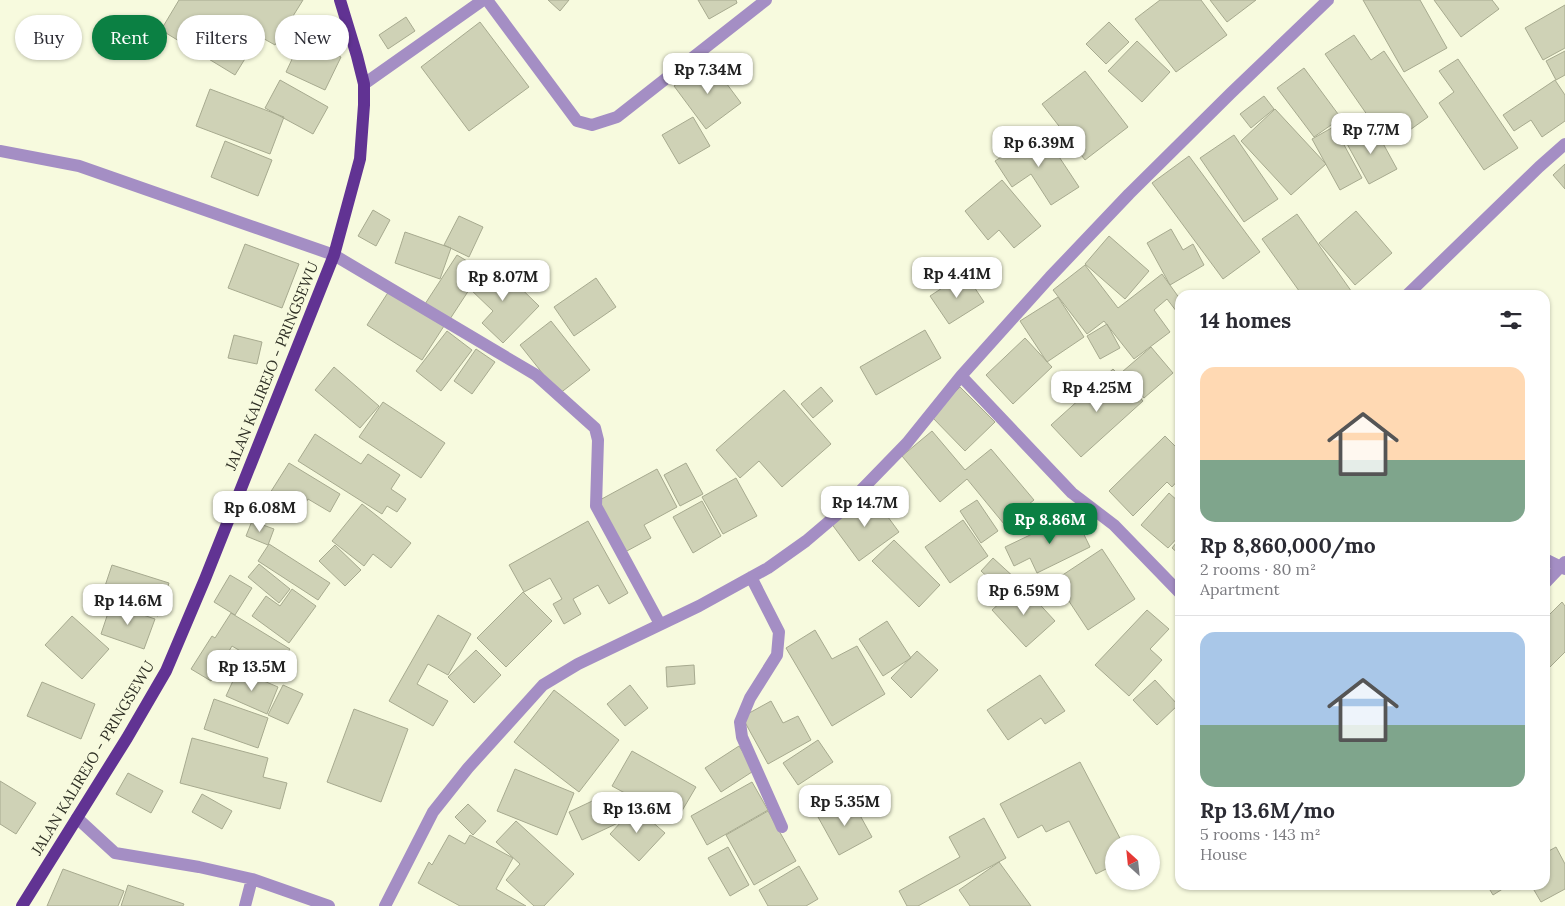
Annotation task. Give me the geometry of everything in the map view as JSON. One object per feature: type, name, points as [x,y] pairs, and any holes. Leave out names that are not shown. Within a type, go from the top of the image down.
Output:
[{"type":"main road","name":"JALAN KALIREJO - PRINGSEWU","points":[[22,906],[127,738],[166,670],[205,579],[334,255],[360,159],[364,106],[364,84],[340,0]]},
{"type":"street","points":[[364,84],[485,0],[577,121],[592,124],[617,117],[766,0]]},
{"type":"street","points":[[385,906],[433,812],[468,768],[543,685],[578,664],[700,606],[768,568],[806,541],[839,512],[907,443],[961,376],[1050,277],[1129,194],[1328,0]]},
{"type":"street","points":[[1412,290],[1565,144]]},
{"type":"street","points":[[0,151],[79,166],[334,255],[536,375],[595,428],[598,440],[596,506],[660,624]]},
{"type":"street","points":[[961,376],[1072,493],[1114,525],[1175,587]]},
{"type":"street","points":[[1550,561],[1563,566],[1550,578]]},
{"type":"street","points":[[751,577],[778,632],[778,647],[777,655],[750,698],[740,722],[742,737],[782,827]]},
{"type":"street","points":[[77,818],[114,853],[199,867],[252,879],[330,906]]},
{"type":"street","points":[[245,906],[252,879]]},
{"type":"building","points":[[179,0],[303,0],[294,15],[275,15],[275,45],[265,39],[265,15],[177,15],[177,40],[167,34],[167,20]]},
{"type":"building","points":[[548,0],[569,0],[560,11]]},
{"type":"building","points":[[698,0],[736,0],[737,3],[709,19]]},
{"type":"building","points":[[1160,0],[1201,0],[1227,35],[1176,72],[1135,19]]},
{"type":"building","points":[[1210,0],[1256,0],[1227,22]]},
{"type":"building","points":[[1363,0],[1420,0],[1447,48],[1404,72]]},
{"type":"building","points":[[1434,0],[1492,0],[1499,9],[1461,37]]},
{"type":"building","points":[[1565,5],[1565,48],[1543,60],[1525,28]]},
{"type":"building","points":[[406,17],[415,31],[388,49],[379,35]]},
{"type":"building","points":[[480,22],[529,87],[469,131],[421,67]]},
{"type":"building","points":[[1109,22],[1129,42],[1106,64],[1086,44]]},
{"type":"building","points":[[1354,35],[1371,60],[1384,51],[1428,117],[1407,132],[1398,120],[1379,132],[1325,54]]},
{"type":"building","points":[[1137,41],[1170,72],[1142,102],[1108,71]]},
{"type":"building","points":[[1565,51],[1565,75],[1556,80],[1546,61]]},
{"type":"building","points":[[1458,59],[1518,148],[1484,170],[1439,103],[1454,92],[1439,71]]},
{"type":"building","points":[[210,60],[244,60],[235,75]]},
{"type":"building","points":[[292,60],[340,60],[325,90],[286,72]]},
{"type":"building","points":[[709,60],[741,103],[706,129],[674,86]]},
{"type":"building","points":[[1304,68],[1341,118],[1314,137],[1277,88]]},
{"type":"building","points":[[1085,71],[1128,127],[1085,160],[1042,104]]},
{"type":"building","points":[[280,80],[328,107],[313,134],[265,108]]},
{"type":"building","points":[[1555,80],[1565,95],[1565,121],[1542,137],[1531,120],[1514,131],[1503,115]]},
{"type":"building","points":[[210,89],[284,117],[270,154],[196,126]]},
{"type":"building","points":[[1264,96],[1274,109],[1251,128],[1240,114]]},
{"type":"building","points":[[1275,109],[1326,164],[1291,195],[1241,141]]},
{"type":"building","points":[[693,117],[710,146],[679,164],[662,135]]},
{"type":"building","points":[[1344,121],[1353,137],[1343,143],[1362,178],[1340,190],[1312,139]]},
{"type":"building","points":[[1374,127],[1397,169],[1369,184],[1346,142]]},
{"type":"building","points":[[1042,131],[1079,187],[1051,205],[1031,174],[1012,187],[995,161]]},
{"type":"building","points":[[1234,135],[1278,199],[1244,222],[1200,158]]},
{"type":"building","points":[[225,141],[272,160],[258,196],[211,177]]},
{"type":"building","points":[[1189,156],[1260,252],[1223,279],[1152,183]]},
{"type":"building","points":[[1565,164],[1565,189],[1553,175]]},
{"type":"building","points":[[1002,180],[1041,226],[1014,248],[999,230],[988,240],[965,211]]},
{"type":"building","points":[[373,210],[390,220],[376,246],[358,236]]},
{"type":"building","points":[[1356,211],[1392,253],[1355,285],[1319,243]]},
{"type":"building","points":[[1297,214],[1350,290],[1298,290],[1262,239]]},
{"type":"building","points":[[459,216],[483,227],[469,257],[444,245]]},
{"type":"building","points":[[1171,229],[1183,250],[1193,244],[1204,265],[1170,285],[1147,243]]},
{"type":"building","points":[[405,232],[451,248],[440,279],[395,263]]},
{"type":"building","points":[[1109,236],[1149,271],[1125,299],[1085,264]]},
{"type":"building","points":[[245,244],[299,264],[282,308],[228,288]]},
{"type":"building","points":[[457,255],[482,270],[450,319],[425,304]]},
{"type":"building","points":[[494,262],[539,306],[503,343],[482,323],[493,311],[469,288]]},
{"type":"building","points":[[1085,265],[1118,308],[1162,274],[1175,292],[1175,309],[1167,299],[1154,310],[1170,332],[1134,359],[1104,321],[1087,334],[1053,290]]},
{"type":"building","points":[[965,273],[984,302],[949,324],[930,296]]},
{"type":"building","points":[[596,278],[616,307],[574,336],[554,307]]},
{"type":"building","points":[[389,291],[444,326],[422,360],[367,325]]},
{"type":"building","points":[[1058,297],[1084,337],[1047,362],[1020,321]]},
{"type":"building","points":[[551,321],[590,370],[559,394],[520,345]]},
{"type":"building","points":[[1107,324],[1120,348],[1100,359],[1087,336]]},
{"type":"building","points":[[925,330],[941,358],[876,395],[860,367]]},
{"type":"building","points":[[447,331],[472,350],[441,391],[416,371]]},
{"type":"building","points":[[234,335],[262,342],[257,364],[228,358]]},
{"type":"building","points":[[1025,338],[1052,367],[1013,404],[986,375]]},
{"type":"building","points":[[1151,347],[1173,373],[1144,398],[1122,372]]},
{"type":"building","points":[[476,349],[495,362],[472,394],[454,381]]},
{"type":"building","points":[[334,367],[379,406],[360,428],[315,390]]},
{"type":"building","points":[[1113,369],[1143,401],[1081,457],[1051,425]]},
{"type":"building","points":[[821,387],[833,401],[813,418],[801,404]]},
{"type":"building","points":[[960,387],[995,422],[965,451],[931,416]]},
{"type":"building","points":[[784,390],[831,444],[782,487],[759,461],[740,478],[716,450]]},
{"type":"building","points":[[383,402],[445,443],[421,478],[359,437]]},
{"type":"building","points":[[932,431],[965,470],[991,449],[1034,500],[1004,524],[967,479],[940,502],[902,456]]},
{"type":"building","points":[[315,434],[361,464],[368,454],[400,475],[391,489],[406,499],[397,512],[387,506],[382,514],[298,461]]},
{"type":"building","points":[[1165,436],[1175,446],[1175,484],[1172,487],[1167,482],[1133,516],[1109,491]]},
{"type":"building","points":[[289,463],[340,494],[330,512],[308,499],[301,511],[270,493]]},
{"type":"building","points":[[686,463],[703,494],[680,506],[664,475]]},
{"type":"building","points":[[657,469],[677,507],[644,525],[651,538],[625,552],[598,501]]},
{"type":"building","points":[[736,478],[757,516],[723,534],[702,497]]},
{"type":"building","points":[[1169,493],[1175,498],[1175,540],[1168,548],[1141,525]]},
{"type":"building","points":[[871,494],[899,532],[859,561],[831,523]]},
{"type":"building","points":[[977,500],[998,531],[981,543],[960,511]]},
{"type":"building","points":[[702,501],[721,536],[693,553],[673,517]]},
{"type":"building","points":[[362,504],[411,543],[391,568],[373,554],[364,566],[332,541]]},
{"type":"building","points":[[1074,514],[1090,547],[1037,573],[1030,558],[1014,566],[1005,547]]},
{"type":"building","points":[[963,520],[988,556],[950,583],[925,547]]},
{"type":"building","points":[[252,521],[274,529],[268,545],[246,536]]},
{"type":"building","points":[[588,521],[628,593],[609,604],[598,585],[573,599],[581,614],[564,624],[553,604],[562,599],[550,578],[524,592],[509,565]]},
{"type":"building","points":[[894,540],[940,585],[919,607],[872,561]]},
{"type":"building","points":[[269,544],[330,583],[318,600],[258,561]]},
{"type":"building","points":[[335,545],[361,570],[345,586],[319,561]]},
{"type":"building","points":[[1102,549],[1135,599],[1088,630],[1055,580]]},
{"type":"building","points":[[993,558],[1016,579],[1004,592],[981,571]]},
{"type":"building","points":[[259,564],[290,589],[279,603],[248,577]]},
{"type":"building","points":[[112,565],[169,583],[158,616],[101,598]]},
{"type":"building","points":[[230,575],[252,588],[235,615],[214,602]]},
{"type":"building","points":[[1021,584],[1055,621],[1026,647],[992,610]]},
{"type":"building","points":[[292,589],[316,606],[289,643],[252,616],[266,596],[280,606]]},
{"type":"building","points":[[523,592],[552,621],[506,667],[477,638]]},
{"type":"building","points":[[1562,602],[1565,606],[1565,652],[1550,667],[1550,614]]},
{"type":"building","points":[[111,604],[155,619],[144,649],[101,634]]},
{"type":"building","points":[[1147,610],[1169,629],[1150,649],[1162,660],[1129,696],[1095,665]]},
{"type":"building","points":[[231,613],[290,649],[276,672],[232,646],[211,681],[191,669],[212,636],[215,638]]},
{"type":"building","points":[[438,615],[471,634],[448,675],[428,664],[417,684],[448,701],[433,726],[389,701]]},
{"type":"building","points":[[72,616],[109,649],[82,679],[45,645]]},
{"type":"building","points":[[887,621],[911,658],[883,676],[859,639]]},
{"type":"building","points":[[815,630],[832,659],[857,646],[885,694],[832,726],[786,648]]},
{"type":"building","points":[[476,650],[501,675],[474,703],[448,677]]},
{"type":"building","points":[[917,651],[938,670],[911,698],[891,678]]},
{"type":"building","points":[[694,665],[695,684],[667,687],[666,667]]},
{"type":"building","points":[[238,670],[278,687],[267,714],[226,696]]},
{"type":"building","points":[[1040,675],[1065,711],[1045,724],[1041,718],[1008,740],[987,710]]},
{"type":"building","points":[[1155,680],[1175,702],[1175,708],[1157,725],[1133,700]]},
{"type":"building","points":[[42,682],[95,704],[81,739],[27,716]]},
{"type":"building","points":[[283,685],[303,694],[288,724],[268,715]]},
{"type":"building","points":[[630,685],[648,708],[625,726],[607,704]]},
{"type":"building","points":[[554,690],[619,740],[579,792],[514,742]]},
{"type":"building","points":[[214,699],[268,718],[258,748],[204,729]]},
{"type":"building","points":[[771,701],[783,723],[798,716],[811,740],[768,764],[742,717]]},
{"type":"building","points":[[354,709],[408,729],[381,802],[327,782]]},
{"type":"building","points":[[192,738],[268,758],[263,777],[287,783],[280,809],[180,783]]},
{"type":"building","points":[[818,740],[833,762],[798,785],[783,763]]},
{"type":"building","points":[[739,746],[755,770],[721,792],[705,768]]},
{"type":"building","points":[[632,751],[696,787],[676,821],[612,786]]},
{"type":"building","points":[[1080,762],[1118,835],[1105,835],[1105,870],[1096,874],[1069,821],[1046,832],[1042,825],[1018,838],[1000,804]]},
{"type":"building","points":[[515,769],[574,793],[557,835],[497,811]]},
{"type":"building","points":[[128,773],[163,791],[151,813],[116,794]]},
{"type":"building","points":[[0,781],[36,803],[16,834],[0,824]]},
{"type":"building","points":[[752,782],[768,810],[707,845],[691,816]]},
{"type":"building","points":[[202,794],[232,811],[222,829],[192,812]]},
{"type":"building","points":[[607,794],[620,822],[582,840],[569,812]]},
{"type":"building","points":[[851,799],[872,837],[839,855],[818,817]]},
{"type":"building","points":[[468,804],[486,821],[473,835],[455,817]]},
{"type":"building","points":[[635,807],[665,833],[639,861],[610,834]]},
{"type":"building","points":[[768,811],[796,861],[754,885],[726,835]]},
{"type":"building","points":[[984,818],[1006,858],[918,906],[907,906],[899,891],[960,857],[949,837]]},
{"type":"building","points":[[516,821],[574,874],[544,906],[534,906],[506,880],[520,864],[496,842]]},
{"type":"building","points":[[449,835],[465,844],[470,835],[513,858],[496,889],[526,906],[460,906],[418,883],[429,862],[432,865]]},
{"type":"building","points":[[728,847],[749,885],[730,896],[708,858]]},
{"type":"building","points":[[1556,847],[1565,864],[1565,889],[1541,902],[1534,890],[1550,890],[1550,850]]},
{"type":"building","points":[[999,862],[1031,906],[970,906],[959,890]]},
{"type":"building","points":[[799,866],[818,899],[806,906],[768,906],[759,890]]},
{"type":"building","points":[[63,869],[124,891],[118,906],[47,906]]},
{"type":"building","points":[[128,885],[184,904],[183,906],[121,906]]},
{"type":"building","points":[[1490,890],[1501,890],[1493,895]]}]
